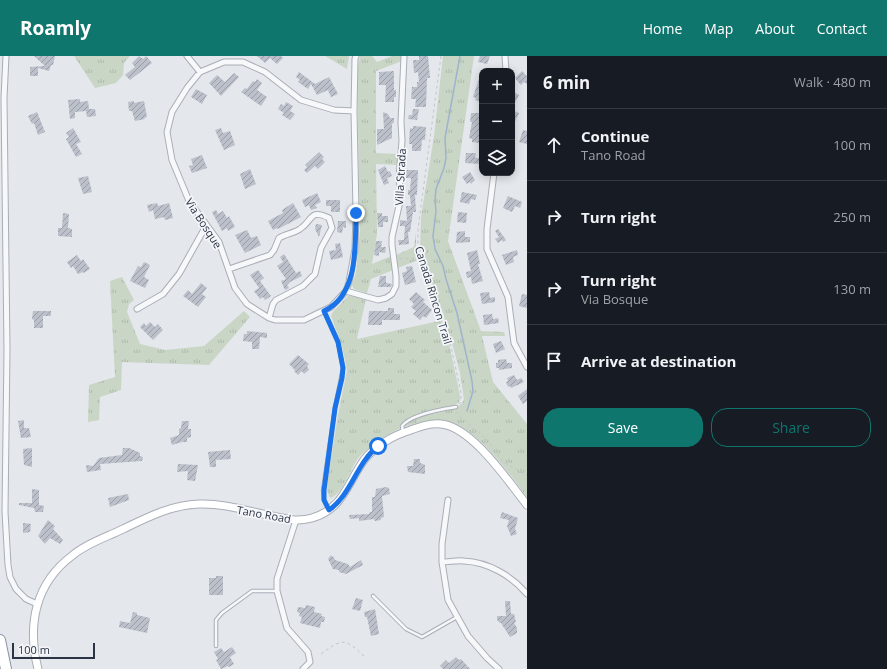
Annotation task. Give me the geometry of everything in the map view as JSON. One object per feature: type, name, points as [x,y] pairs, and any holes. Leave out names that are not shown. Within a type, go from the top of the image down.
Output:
[{"type":"highway","points":[[0,640],[6,669]]},
{"type":"street","points":[[6,56],[4,98],[7,350],[5,512],[8,565],[10,577],[16,589],[26,599],[38,604]]},
{"type":"street","points":[[187,56],[200,72]]},
{"type":"street","name":"Via Bosque","points":[[354,111],[334,110],[301,100],[265,72],[243,62],[224,62],[200,72],[187,88],[172,112],[167,132],[172,160],[189,201],[219,242],[235,288],[247,304],[269,318],[276,320],[304,320],[331,307],[346,291],[353,262],[356,213],[354,111],[356,56]]},
{"type":"street","name":"Villa Strada","points":[[346,291],[378,300],[386,298],[395,290],[397,281],[392,237],[401,197],[399,177],[402,142],[401,122],[404,56]]},
{"type":"street","points":[[505,56],[506,68]]},
{"type":"street","points":[[494,176],[487,229],[487,249],[508,298],[514,342],[527,367]]},
{"type":"street","points":[[229,270],[270,255],[279,238],[301,229],[312,215],[320,214],[329,218],[332,228],[321,248],[315,274],[303,286],[276,300],[273,304],[269,318]]},
{"type":"street","points":[[136,309],[163,294],[180,274],[206,226]]},
{"type":"street","name":"Tano Road","points":[[38,669],[34,649],[34,618],[45,587],[58,568],[73,554],[83,548],[165,510],[185,505],[208,504],[296,520],[313,518],[337,504],[372,451],[384,442],[403,432],[431,424],[456,428],[466,435],[480,449],[527,505]]},
{"type":"street","points":[[448,500],[442,544],[442,562],[448,600],[468,636],[487,658],[499,669]]},
{"type":"street","points":[[296,520],[277,579],[277,591],[287,628],[308,652],[310,662],[303,669]]},
{"type":"street","points":[[442,562],[465,561],[494,568],[521,587],[527,594]]},
{"type":"lane","points":[[324,311],[338,342],[343,368],[335,408],[324,490],[324,500],[329,510]]},
{"type":"lane","points":[[403,432],[402,426],[405,422],[430,412],[456,407]]},
{"type":"lane","points":[[216,646],[216,620],[222,613],[252,591],[277,591]]},
{"type":"lane","points":[[373,596],[406,629],[422,637],[457,616]]},
{"type":"path","name":"Canada Rincon Trail","points":[[441,56],[418,229],[418,245],[420,258],[442,315],[455,361],[462,398],[460,404],[456,407]]},
{"type":"path","points":[[394,260],[420,258]]},
{"type":"path","points":[[456,407],[458,415],[487,439],[503,462],[527,475]]},
{"type":"path","points":[[321,654],[338,643],[351,644],[364,656]]},
{"type":"green space","points":[[74,56],[130,56],[124,63],[123,75],[116,83],[95,88]]},
{"type":"green space","points":[[325,56],[349,56],[347,69]]},
{"type":"green space","points":[[360,56],[372,56],[377,62],[392,56],[402,56],[402,61],[376,71],[376,153],[398,154],[397,165],[376,164],[377,234],[372,264],[391,256],[393,270],[371,279],[367,293],[354,289],[352,285],[356,272],[360,230],[357,71]]},
{"type":"green space","points":[[443,56],[474,56],[448,241],[481,331],[504,332],[505,336],[482,336],[493,382],[527,424],[527,497],[500,462],[478,439],[466,430],[453,423],[440,420],[426,421],[404,427],[416,418],[453,409],[460,405],[464,400],[460,373],[451,339],[432,283],[425,268],[420,248],[421,217],[434,136]]},
{"type":"green space","points":[[416,232],[416,247],[418,254],[448,338],[460,400],[453,406],[427,411],[411,418],[403,424],[401,428],[374,444],[360,456],[339,492],[330,498],[327,491],[328,478],[347,370],[342,346],[331,316],[348,296],[352,295],[366,299],[357,339],[439,321],[418,260],[398,268],[396,255],[414,247]]},
{"type":"green space","points":[[122,277],[134,300],[129,304],[127,312],[140,344],[165,350],[204,346],[244,311],[250,317],[209,365],[122,362],[121,390],[100,397],[99,420],[88,422],[89,385],[115,377],[110,281]]},
{"type":"building","points":[[34,56],[55,56],[53,65],[51,65],[49,71],[38,68],[38,76],[30,76],[30,67],[45,66]]},
{"type":"building","points":[[139,56],[143,59],[146,56],[152,63],[130,80],[125,75],[135,67],[132,63]]},
{"type":"building","points":[[257,56],[281,56],[283,58],[277,64],[270,58],[265,63]]},
{"type":"building","points":[[419,56],[428,56],[430,78],[427,78],[426,107],[415,107],[416,99],[411,99],[412,87],[417,87],[417,82],[419,82],[418,72],[414,73],[413,60],[419,60]]},
{"type":"building","points":[[480,56],[490,56],[487,64],[478,62]]},
{"type":"building","points":[[394,71],[394,90],[396,90],[396,97],[394,97],[394,102],[385,102],[386,85],[379,85],[379,72]]},
{"type":"building","points":[[522,71],[527,76],[527,84],[524,82],[521,85],[515,78]]},
{"type":"building","points":[[299,72],[315,84],[329,77],[338,94],[331,97],[328,90],[317,95],[311,84],[308,89],[298,82],[300,80],[296,77]]},
{"type":"building","points":[[234,73],[239,77],[221,96],[209,83],[217,75],[225,82]]},
{"type":"building","points":[[257,79],[262,83],[257,90],[267,97],[261,106],[241,92],[245,88],[247,89],[253,81],[255,82]]},
{"type":"building","points":[[479,79],[479,101],[475,100],[476,98],[473,97]]},
{"type":"building","points":[[196,89],[207,95],[202,104],[191,97]]},
{"type":"building","points":[[515,93],[519,95],[515,102]]},
{"type":"building","points":[[80,99],[80,102],[88,101],[89,109],[95,109],[96,116],[87,117],[86,111],[75,112],[75,118],[70,119],[68,100]]},
{"type":"building","points":[[134,101],[134,103],[144,101],[147,117],[144,118],[145,119],[135,121],[132,111],[129,111],[128,102]]},
{"type":"building","points":[[286,102],[293,106],[290,111],[295,114],[290,120],[282,115],[284,113],[278,109],[281,104],[284,106]]},
{"type":"building","points":[[413,109],[419,109],[417,120],[408,119],[409,115],[412,115]]},
{"type":"building","points":[[515,111],[519,113],[515,122]]},
{"type":"building","points":[[37,112],[45,132],[38,135],[34,123],[32,124],[28,116]]},
{"type":"building","points":[[383,112],[388,114],[390,118],[394,118],[394,122],[392,124],[392,138],[377,145],[377,129],[384,129]]},
{"type":"building","points":[[471,113],[479,113],[479,143],[472,142],[472,139],[469,138],[472,122],[470,122]]},
{"type":"building","points":[[413,126],[426,127],[425,140],[422,140],[421,151],[412,151],[412,144],[409,144],[410,128],[413,129]]},
{"type":"building","points":[[73,128],[81,142],[76,144],[82,154],[76,157],[66,139],[69,137],[66,133]]},
{"type":"building","points":[[221,128],[223,133],[230,131],[235,145],[224,150],[215,130]]},
{"type":"building","points":[[523,130],[527,131],[527,144],[519,142]]},
{"type":"building","points":[[319,152],[324,157],[322,159],[325,162],[318,169],[315,166],[307,173],[304,170],[307,167],[305,165]]},
{"type":"building","points":[[466,153],[476,153],[475,158],[479,158],[479,164],[465,163]]},
{"type":"building","points":[[202,155],[207,168],[192,173],[189,166],[193,165],[191,159]]},
{"type":"building","points":[[385,166],[388,172],[390,171],[392,176],[387,178],[389,183],[384,185],[378,170]]},
{"type":"building","points":[[250,169],[256,184],[245,189],[240,174]]},
{"type":"building","points":[[406,170],[418,170],[417,195],[415,195],[416,212],[413,212],[410,232],[408,232],[409,244],[399,245],[398,240],[404,240],[405,226],[400,226],[400,220],[407,221],[406,206],[411,206],[408,190],[410,190],[411,178],[406,178]]},
{"type":"building","points":[[470,172],[475,180],[471,184],[470,182],[467,184],[462,177]]},
{"type":"building","points":[[88,176],[92,192],[83,194],[78,178]]},
{"type":"building","points":[[462,192],[477,195],[475,200],[471,199],[469,204],[460,202]]},
{"type":"building","points":[[317,193],[321,202],[315,205],[317,208],[311,210],[309,205],[305,207],[302,200]]},
{"type":"building","points":[[508,196],[522,202],[520,208],[515,206],[512,212],[503,208]]},
{"type":"building","points":[[326,200],[340,200],[340,212],[331,212],[331,206],[326,206]]},
{"type":"building","points":[[157,203],[158,206],[169,203],[173,218],[165,220],[164,217],[155,219],[153,210],[149,212],[147,205]]},
{"type":"building","points":[[293,203],[301,217],[273,230],[268,221],[283,213],[282,210]]},
{"type":"building","points":[[216,210],[218,214],[223,211],[227,218],[229,216],[235,227],[228,231],[227,228],[222,231],[212,212]]},
{"type":"building","points":[[458,212],[467,213],[466,223],[457,222]]},
{"type":"building","points":[[63,213],[69,214],[68,228],[72,229],[72,237],[58,236],[58,228],[62,228]]},
{"type":"building","points":[[377,213],[382,213],[382,216],[388,216],[388,222],[383,222],[383,227],[378,227]]},
{"type":"building","points":[[338,221],[346,221],[346,228],[343,227],[342,233],[337,232]]},
{"type":"building","points":[[316,224],[322,225],[319,237],[315,229]]},
{"type":"building","points":[[498,229],[506,240],[503,242],[502,240],[498,243],[495,239],[499,237],[495,231]]},
{"type":"building","points":[[247,230],[251,238],[257,236],[261,245],[245,253],[235,235]]},
{"type":"building","points":[[465,231],[465,237],[470,237],[470,242],[456,243],[457,232]]},
{"type":"building","points":[[376,241],[382,241],[381,247],[386,247],[385,253],[379,252],[379,256],[374,255]]},
{"type":"building","points":[[340,243],[343,257],[331,260],[329,251],[336,250],[335,244]]},
{"type":"building","points":[[477,250],[480,264],[478,264],[483,281],[472,284],[471,277],[467,278],[466,272],[471,271],[467,253]]},
{"type":"building","points":[[517,250],[518,255],[513,257],[514,262],[506,265],[502,255]]},
{"type":"building","points":[[284,254],[296,273],[300,271],[302,276],[290,282],[287,285],[289,288],[285,290],[281,281],[286,279],[277,266],[283,262],[280,257]]},
{"type":"building","points":[[77,255],[81,261],[83,259],[90,269],[84,273],[78,274],[73,266],[71,268],[67,262]]},
{"type":"building","points":[[144,262],[150,265],[144,277],[149,280],[145,288],[130,281],[138,266],[141,267]]},
{"type":"building","points":[[412,266],[416,282],[405,285],[402,273],[407,271],[406,267]]},
{"type":"building","points":[[258,270],[264,278],[260,281],[271,296],[265,300],[263,297],[260,299],[254,291],[259,288],[250,275]]},
{"type":"building","points":[[380,276],[386,276],[386,283],[392,284],[391,287],[378,287]]},
{"type":"building","points":[[201,283],[207,288],[202,294],[206,297],[198,307],[183,296],[188,290],[192,294]]},
{"type":"building","points":[[416,292],[425,300],[423,302],[432,310],[426,318],[423,316],[420,320],[413,314],[416,311],[411,307],[414,304],[409,299]]},
{"type":"building","points":[[489,292],[490,298],[495,297],[495,302],[482,304],[480,293]]},
{"type":"building","points":[[522,294],[527,295],[527,308],[519,306]]},
{"type":"building","points":[[388,308],[394,308],[394,314],[400,314],[400,320],[382,320],[382,325],[368,325],[369,311],[388,311]]},
{"type":"building","points":[[33,311],[51,311],[51,316],[43,316],[43,328],[34,328],[34,320],[32,319]]},
{"type":"building","points":[[492,314],[493,319],[498,318],[499,323],[484,325],[483,315]]},
{"type":"building","points":[[150,322],[155,327],[158,324],[163,330],[153,340],[140,327],[144,323],[146,326]]},
{"type":"building","points":[[247,331],[267,333],[267,338],[260,337],[259,349],[252,349],[252,342],[243,341],[244,334],[247,334]]},
{"type":"building","points":[[501,341],[505,349],[496,353],[493,344]]},
{"type":"building","points":[[298,355],[309,364],[307,366],[309,370],[304,374],[302,371],[298,375],[289,364]]},
{"type":"building","points":[[506,359],[507,363],[512,363],[512,368],[499,370],[499,368],[496,368],[496,363],[498,363],[498,360]]},
{"type":"building","points":[[514,375],[517,380],[521,378],[524,382],[511,388],[510,386],[508,387],[506,382],[508,381],[507,378]]},
{"type":"building","points":[[527,389],[527,401],[523,404],[518,396]]},
{"type":"building","points":[[24,420],[24,428],[29,428],[31,437],[21,438],[18,421]]},
{"type":"building","points":[[182,421],[189,421],[188,429],[191,429],[191,437],[187,438],[187,442],[172,445],[170,438],[179,435],[179,429],[181,428]]},
{"type":"building","points":[[32,448],[32,467],[24,465],[23,449]]},
{"type":"building","points":[[123,448],[129,448],[140,453],[140,456],[143,457],[142,461],[100,464],[101,470],[87,472],[86,465],[93,466],[99,458],[122,455]]},
{"type":"building","points":[[230,450],[231,459],[216,460],[216,467],[210,467],[208,452]]},
{"type":"building","points":[[414,459],[420,459],[420,463],[425,465],[425,474],[408,472],[407,466],[413,466]]},
{"type":"building","points":[[178,464],[198,465],[195,481],[187,480],[188,471],[177,472]]},
{"type":"building","points":[[386,487],[389,488],[390,494],[382,496],[384,517],[381,518],[381,520],[375,521],[374,519],[359,521],[359,518],[350,519],[349,515],[369,514],[372,512],[372,497],[375,497],[376,489]]},
{"type":"building","points":[[32,489],[39,490],[39,505],[44,506],[43,512],[35,512],[34,508],[19,505],[19,503],[32,503]]},
{"type":"building","points":[[128,494],[129,500],[110,507],[108,498]]},
{"type":"building","points":[[502,512],[518,518],[515,529],[517,534],[511,536],[507,526],[509,520],[500,518]]},
{"type":"building","points":[[48,520],[55,526],[53,529],[63,540],[60,544],[50,538],[45,544],[38,536]]},
{"type":"building","points":[[23,523],[31,524],[30,532],[23,533]]},
{"type":"building","points":[[331,555],[335,560],[348,564],[350,567],[361,560],[363,565],[346,574],[339,572],[339,570],[333,569],[328,559]]},
{"type":"building","points":[[216,576],[223,576],[223,595],[209,595],[209,578],[216,578]]},
{"type":"building","points":[[356,598],[363,600],[360,611],[352,609]]},
{"type":"building","points":[[505,601],[510,601],[511,614],[514,614],[516,622],[514,623],[517,628],[517,633],[510,637],[501,623],[497,620],[497,616],[506,616]]},
{"type":"building","points":[[306,605],[315,607],[314,612],[322,614],[321,616],[325,617],[324,622],[321,622],[320,628],[300,623],[302,617],[299,616],[300,613],[297,612],[298,607],[305,608]]},
{"type":"building","points":[[375,609],[379,634],[371,636],[367,617],[365,617],[364,612]]},
{"type":"building","points":[[133,612],[137,613],[137,615],[150,618],[147,633],[119,627],[120,621],[130,623]]},
{"type":"building","points":[[232,647],[236,653],[230,657],[234,664],[221,669],[214,652],[221,648],[224,652]]},
{"type":"building","points":[[456,657],[459,660],[461,659],[470,669],[443,669],[440,666],[446,660],[449,663]]},
{"type":"waterway","points":[[460,56],[445,138],[446,158],[436,189],[436,211],[433,236],[435,249],[443,266],[457,313],[472,381],[473,391],[467,411]]},
{"type":"route","points":[[356,213],[354,249],[349,282],[346,291],[331,307],[324,311],[338,342],[343,363],[343,372],[335,408],[323,495],[329,510],[337,504],[364,461],[378,446]]}]
